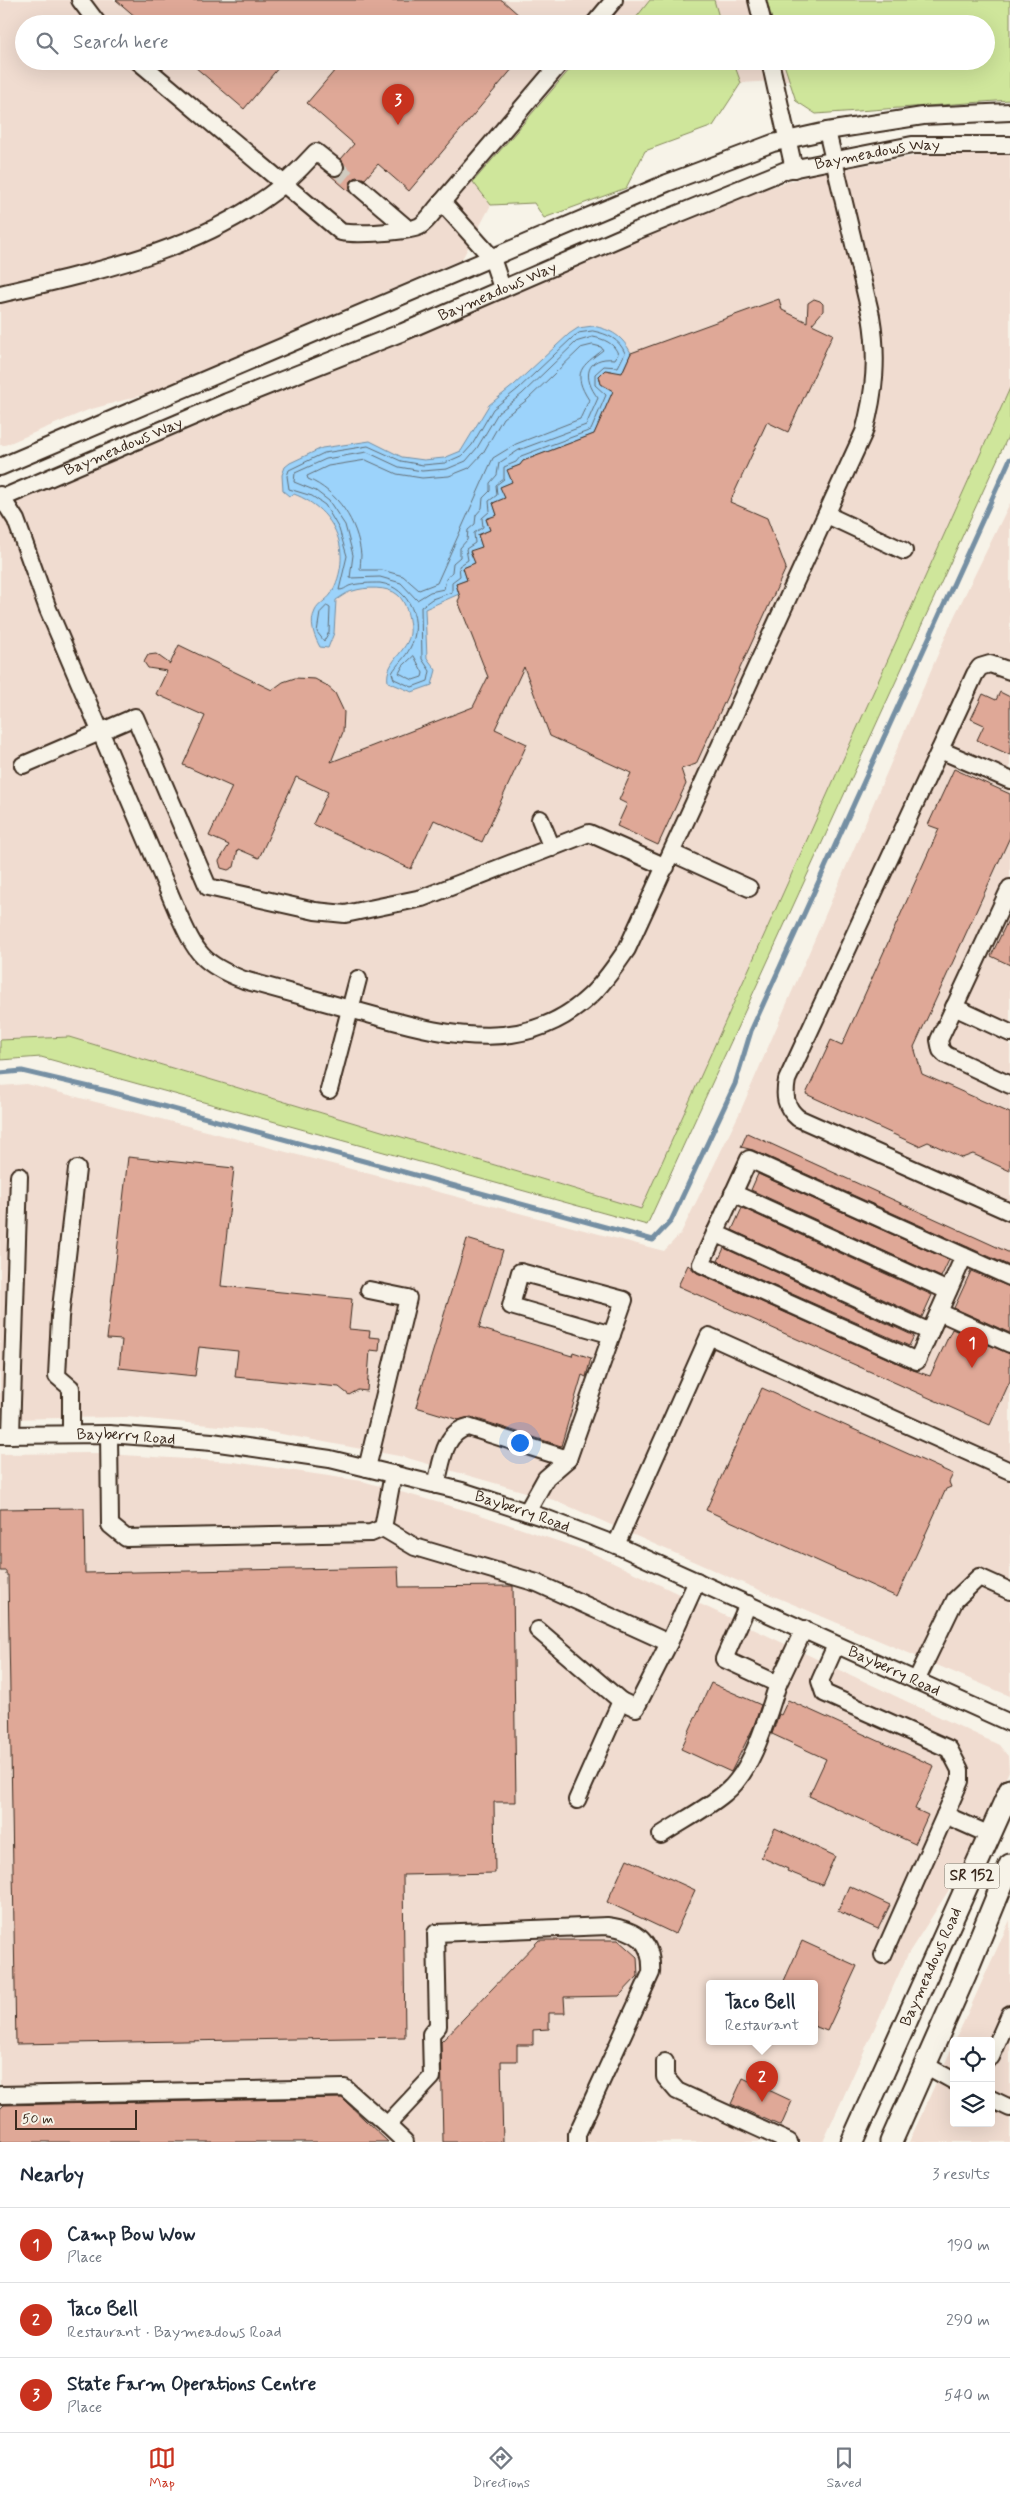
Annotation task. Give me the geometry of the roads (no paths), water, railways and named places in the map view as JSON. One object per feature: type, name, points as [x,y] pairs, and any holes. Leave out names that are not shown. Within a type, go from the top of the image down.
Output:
[{"type":"main road","name":"Baymeadows Road","points":[[852,2142],[1010,1790]]},
{"type":"main road","name":"Baymeadows Road","points":[[891,2142],[1010,1865]]},
{"type":"street","points":[[80,0],[91,15]]},
{"type":"street","points":[[602,15],[614,0]]},
{"type":"street","points":[[757,0],[761,15]]},
{"type":"street","points":[[149,70],[341,232],[351,234],[408,229],[421,226],[554,70]]},
{"type":"street","points":[[772,70],[794,169]]},
{"type":"street","name":"Baymeadows Way","points":[[0,467],[667,183],[787,140],[827,130],[923,116],[1010,112]]},
{"type":"street","points":[[1,497],[16,520],[45,600],[190,938],[205,960],[222,971],[244,980],[434,1032],[491,1037],[518,1033],[544,1025],[567,1014],[590,997],[609,976],[628,949],[864,432],[876,378],[876,345],[871,316],[827,130]]},
{"type":"street","name":"Baymeadows Way","points":[[1,497],[636,231],[794,169],[912,145],[1010,145]]},
{"type":"street","points":[[0,294],[151,256],[206,232],[283,184],[316,152],[335,167]]},
{"type":"street","points":[[359,187],[408,229]]},
{"type":"street","points":[[442,202],[492,258],[502,288]]},
{"type":"street","points":[[827,515],[904,551]]},
{"type":"street","points":[[1010,671],[990,664],[980,666],[787,1080],[786,1100],[790,1111],[798,1118],[1010,1212]]},
{"type":"street","points":[[23,765],[135,717],[208,887],[315,911],[345,914],[422,898],[589,833],[749,888]]},
{"type":"street","points":[[940,750],[1010,780]]},
{"type":"street","points":[[540,820],[552,848]]},
{"type":"street","points":[[1010,888],[939,1040],[941,1050],[946,1055],[1010,1085]]},
{"type":"street","points":[[329,1090],[358,979]]},
{"type":"street","points":[[954,1007],[1010,1033]]},
{"type":"street","points":[[964,1256],[917,1361],[702,1264],[749,1159],[964,1256],[1010,1277]]},
{"type":"street","points":[[70,1434],[71,1388],[57,1376],[60,1317],[77,1169]]},
{"type":"street","points":[[5,1435],[6,1376],[19,1176]]},
{"type":"street","points":[[733,1193],[948,1291]]},
{"type":"street","points":[[715,1233],[930,1332]]},
{"type":"street","points":[[527,1512],[546,1478],[568,1459],[612,1335],[624,1300],[520,1272],[511,1306],[612,1335]]},
{"type":"street","points":[[367,1468],[408,1298],[369,1290]]},
{"type":"street","points":[[939,1312],[1010,1344]]},
{"type":"street","points":[[616,1545],[710,1336],[1010,1471]]},
{"type":"street","points":[[436,1485],[447,1442],[459,1429],[468,1427],[568,1459]]},
{"type":"street","points":[[109,1434],[110,1525],[126,1538],[370,1532],[384,1528],[415,1547],[537,1583],[669,1643]]},
{"type":"street","name":"Bayberry Road","points":[[5,1435],[109,1434],[212,1442],[330,1459],[436,1485],[527,1512],[616,1545],[1010,1723]]},
{"type":"street","points":[[384,1528],[393,1474]]},
{"type":"street","points":[[916,1681],[955,1600],[979,1576],[1010,1591]]},
{"type":"street","points":[[538,1630],[621,1701],[636,1708],[669,1643],[697,1581]]},
{"type":"street","points":[[748,1604],[724,1659],[778,1684]]},
{"type":"street","points":[[661,1835],[726,1793],[738,1779],[752,1754],[778,1684],[804,1629]]},
{"type":"street","points":[[836,1645],[820,1681],[824,1693],[949,1749],[960,1770],[960,1781],[883,1955]]},
{"type":"street","points":[[577,1800],[621,1701]]},
{"type":"street","points":[[945,1815],[990,1835]]},
{"type":"street","points":[[387,2125],[432,2077],[431,2034],[438,2026],[436,1933],[607,1926],[624,1928],[637,1934],[647,1945],[652,1959],[651,1973],[577,2134],[577,2142]]},
{"type":"street","points":[[995,2048],[1010,2014]]},
{"type":"street","points":[[665,2062],[665,2077],[677,2090],[789,2142]]},
{"type":"street","points":[[925,2065],[950,2078]]},
{"type":"street","points":[[0,2095],[345,2088],[405,2142]]},
{"type":"street","points":[[995,2101],[1010,2108]]},
{"type":"water","points":[[593,326],[616,335],[624,342],[631,353],[619,379],[607,370],[599,376],[603,386],[615,387],[594,434],[523,461],[520,465],[508,470],[512,482],[501,487],[505,498],[493,503],[497,515],[486,519],[490,530],[478,535],[482,547],[471,552],[475,563],[463,568],[467,580],[456,584],[459,594],[425,609],[427,658],[436,670],[432,685],[412,692],[388,682],[390,667],[410,635],[408,614],[403,602],[394,592],[370,588],[349,592],[336,600],[334,633],[328,648],[320,647],[313,629],[312,620],[318,606],[331,594],[338,579],[341,563],[340,549],[337,535],[321,511],[309,501],[294,494],[289,496],[283,491],[282,475],[285,467],[322,448],[370,441],[402,457],[424,460],[444,458],[461,451],[489,405],[514,385],[569,334],[578,328]]},
{"type":"waterway","points":[[0,1073],[22,1071],[111,1092],[653,1240],[671,1221],[735,1084],[751,1031],[1010,459]]},
{"type":"tunnel","points":[[335,167],[359,187]]},
{"type":"place","name":"State Farm Operations Centre","points":[[398,125]]},
{"type":"place","name":"Camp Bow Wow","points":[[972,1368]]},
{"type":"place","name":"Taco Bell","points":[[762,2102]]}]
